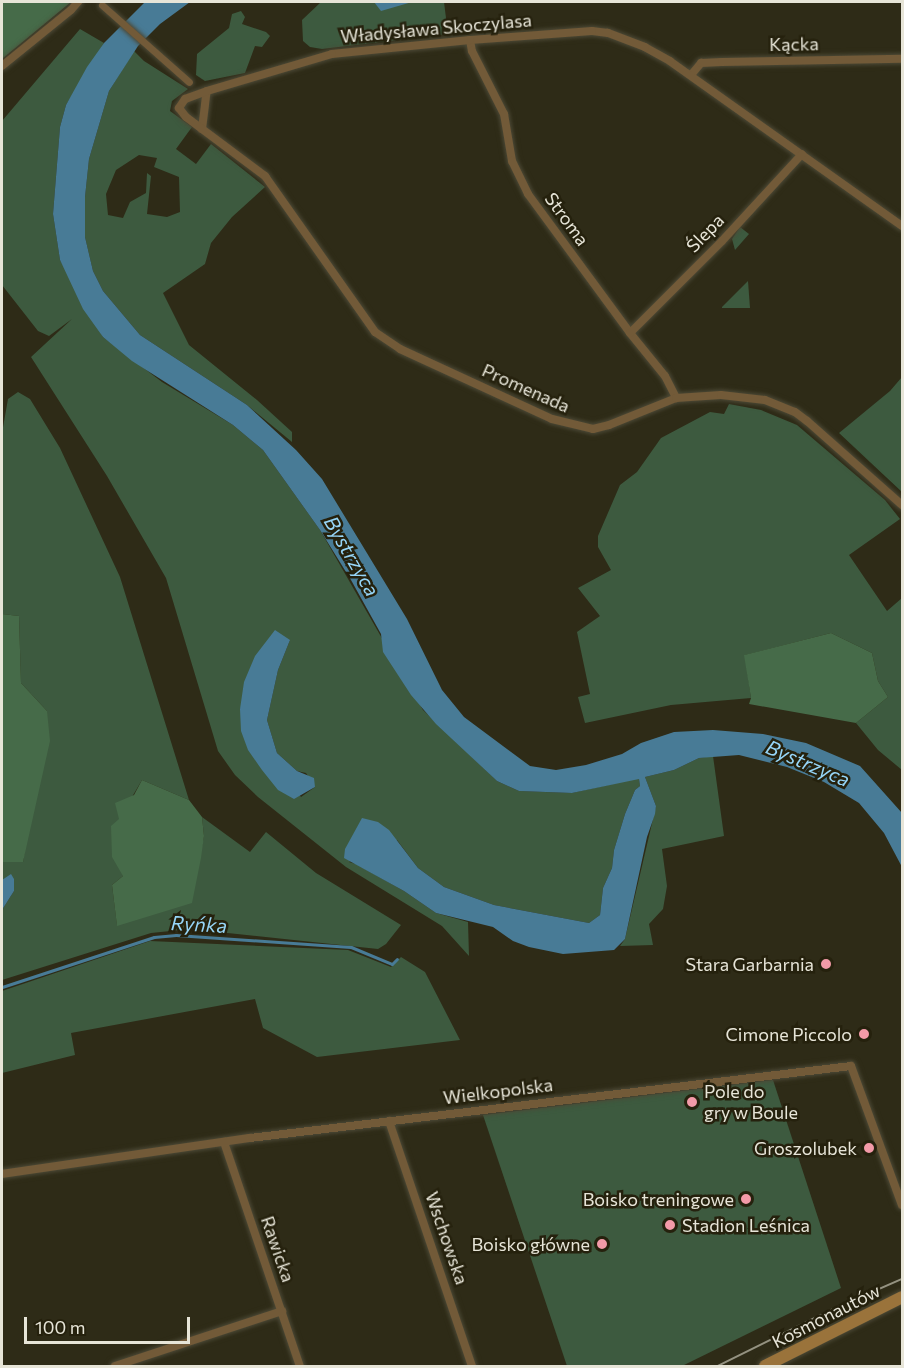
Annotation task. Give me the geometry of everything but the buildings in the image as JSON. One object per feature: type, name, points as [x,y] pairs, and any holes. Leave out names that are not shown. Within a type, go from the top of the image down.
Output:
[{"type":"main road","name":"Kosmonautów","points":[[765,1366],[903,1297]]},
{"type":"street","points":[[2,66],[78,2]]},
{"type":"street","points":[[102,6],[189,82]]},
{"type":"street","name":"Władysława Skoczylasa","points":[[207,91],[332,54],[470,40],[592,31],[608,33],[645,47],[691,75],[903,226]]},
{"type":"street","name":"Stroma","points":[[470,40],[472,51],[504,114],[518,176],[528,194],[630,333],[665,376],[676,398]]},
{"type":"street","name":"Kącka","points":[[691,75],[701,63],[903,59]]},
{"type":"street","points":[[202,129],[207,91]]},
{"type":"street","name":"Promenada","points":[[207,91],[184,99],[179,108],[183,115],[266,177],[375,332],[400,349],[552,419],[593,429],[609,425],[676,398],[721,395],[746,397],[795,412],[903,505]]},
{"type":"street","name":"Ślepa","points":[[630,333],[722,241],[802,154]]},
{"type":"street","name":"Wielkopolska","points":[[2,1174],[389,1121],[851,1066],[903,1204]]},
{"type":"street","name":"Wschowska","points":[[389,1121],[472,1366]]},
{"type":"street","name":"Rawicka","points":[[224,1142],[300,1366]]},
{"type":"street","points":[[115,1366],[282,1311]]},
{"type":"green space","points":[[2,2],[71,2],[2,59]]},
{"type":"green space","points":[[321,2],[444,2],[448,34],[322,49],[310,47],[303,41],[302,20]]},
{"type":"green space","points":[[241,11],[245,17],[242,24],[266,32],[270,36],[262,47],[255,46],[245,73],[205,81],[196,75],[197,54],[229,28],[232,14]]},
{"type":"green space","points":[[80,29],[104,43],[66,105],[60,127],[53,214],[60,260],[103,337],[162,382],[233,425],[263,450],[320,530],[423,710],[497,781],[519,791],[572,793],[639,778],[640,786],[635,790],[625,814],[614,850],[612,868],[603,888],[600,915],[589,923],[494,905],[444,887],[418,868],[397,840],[349,862],[404,891],[436,913],[468,922],[469,956],[442,926],[346,867],[258,797],[235,775],[218,751],[166,578],[107,476],[31,357],[72,319],[49,336],[38,331],[2,285],[2,121]],"holes":[[[290,640],[278,670],[267,720],[277,753],[297,771],[306,773],[315,787],[301,797],[240,709]]]},
{"type":"green space","points":[[134,51],[144,61],[188,89],[172,101],[170,111],[192,127],[176,149],[196,164],[211,144],[265,187],[232,217],[211,243],[205,264],[163,293],[189,345],[257,400],[292,432],[292,442],[247,405],[140,335],[103,291],[93,271],[85,237],[85,197],[89,159],[109,91]],"holes":[[[139,155],[157,158],[154,167],[179,177],[180,212],[167,217],[147,214],[151,176],[147,173],[146,193],[130,202],[123,218],[108,215],[106,194],[116,170]]]},
{"type":"green space","points":[[740,227],[749,234],[735,250],[732,239]]},
{"type":"green space","points":[[748,281],[750,308],[722,308],[722,307]]},
{"type":"green space","points":[[902,377],[902,492],[839,433],[890,391]]},
{"type":"green space","points":[[18,392],[30,399],[60,448],[120,577],[189,800],[142,780],[119,819],[123,876],[112,885],[117,925],[191,902],[204,836],[202,817],[250,852],[266,832],[316,873],[401,925],[386,944],[378,949],[190,929],[151,933],[2,980],[2,910],[14,891],[2,880],[2,862],[23,862],[47,711],[21,683],[19,616],[2,614],[2,433],[8,399]]},
{"type":"green space","points":[[729,404],[761,410],[797,425],[885,500],[900,519],[849,555],[887,611],[902,598],[902,770],[878,750],[856,723],[888,697],[878,681],[872,653],[831,633],[745,655],[751,698],[671,705],[585,723],[578,697],[590,694],[577,632],[600,616],[578,588],[611,570],[598,547],[598,536],[620,485],[637,472],[661,438],[710,412],[724,414]]},
{"type":"green space","points":[[2,614],[19,616],[21,683],[47,711],[50,741],[23,862],[2,862]]},
{"type":"green space","points":[[831,633],[872,653],[878,681],[888,697],[856,723],[749,704],[751,698],[744,655]]},
{"type":"green space","points":[[713,756],[724,836],[662,849],[667,886],[663,909],[649,924],[653,945],[620,946],[625,939],[656,806],[645,777],[674,770],[699,758]]},
{"type":"green space","points":[[142,780],[189,800],[202,817],[204,836],[201,858],[192,903],[117,926],[112,885],[123,876],[112,857],[111,826],[119,819],[115,803],[134,795]]},
{"type":"green space","points":[[150,941],[348,950],[391,967],[401,957],[425,972],[460,1040],[317,1057],[263,1028],[255,999],[71,1033],[75,1055],[2,1073],[2,991]]},
{"type":"green space","name":"Stadion Leśnica","points":[[773,1080],[841,1288],[682,1366],[567,1366],[483,1115]]},
{"type":"water","name":"Bystrzyca","points":[[145,2],[190,2],[160,24],[138,46],[109,91],[89,159],[85,197],[85,237],[93,271],[103,291],[140,335],[247,405],[296,450],[322,479],[407,619],[442,690],[464,717],[530,766],[556,770],[586,765],[622,754],[641,743],[674,732],[713,730],[763,734],[806,743],[860,766],[902,813],[902,867],[884,833],[859,803],[824,782],[787,767],[739,755],[699,758],[674,770],[645,777],[656,806],[655,814],[647,837],[625,939],[614,950],[563,954],[529,947],[513,941],[493,927],[436,913],[404,891],[344,858],[345,849],[362,818],[378,822],[389,830],[418,868],[444,887],[494,905],[589,923],[600,915],[603,888],[612,868],[614,850],[625,814],[635,790],[640,786],[639,779],[572,793],[519,791],[497,781],[436,724],[411,695],[383,652],[381,634],[351,580],[320,530],[263,450],[233,425],[132,361],[103,337],[83,309],[60,260],[53,214],[60,127],[66,105],[87,67],[104,43]]},
{"type":"water","points":[[374,2],[412,2],[381,11]]},
{"type":"water","points":[[275,630],[290,640],[278,670],[267,720],[277,753],[297,771],[314,778],[315,787],[294,799],[278,790],[262,770],[248,750],[241,731],[240,709],[244,682],[255,656]]},
{"type":"water","points":[[11,874],[14,879],[14,891],[2,910],[2,880]]},
{"type":"waterway","name":"Ryńka","points":[[2,987],[154,937],[176,935],[351,947],[392,964],[397,959]]},
{"type":"tram line","points":[[718,1366],[829,1311],[902,1279]]},
{"type":"place","name":"Stara Garbarnia","points":[[826,964]]},
{"type":"place","name":"Cimone Piccolo","points":[[864,1034]]},
{"type":"place","name":"Pole do gry w Boule","points":[[692,1102]]},
{"type":"place","name":"Groszolubek","points":[[869,1148]]},
{"type":"place","name":"Boisko treningowe","points":[[746,1199]]},
{"type":"place","name":"Stadion Leśnica","points":[[670,1225]]},
{"type":"place","name":"Boisko główne","points":[[602,1244]]}]
